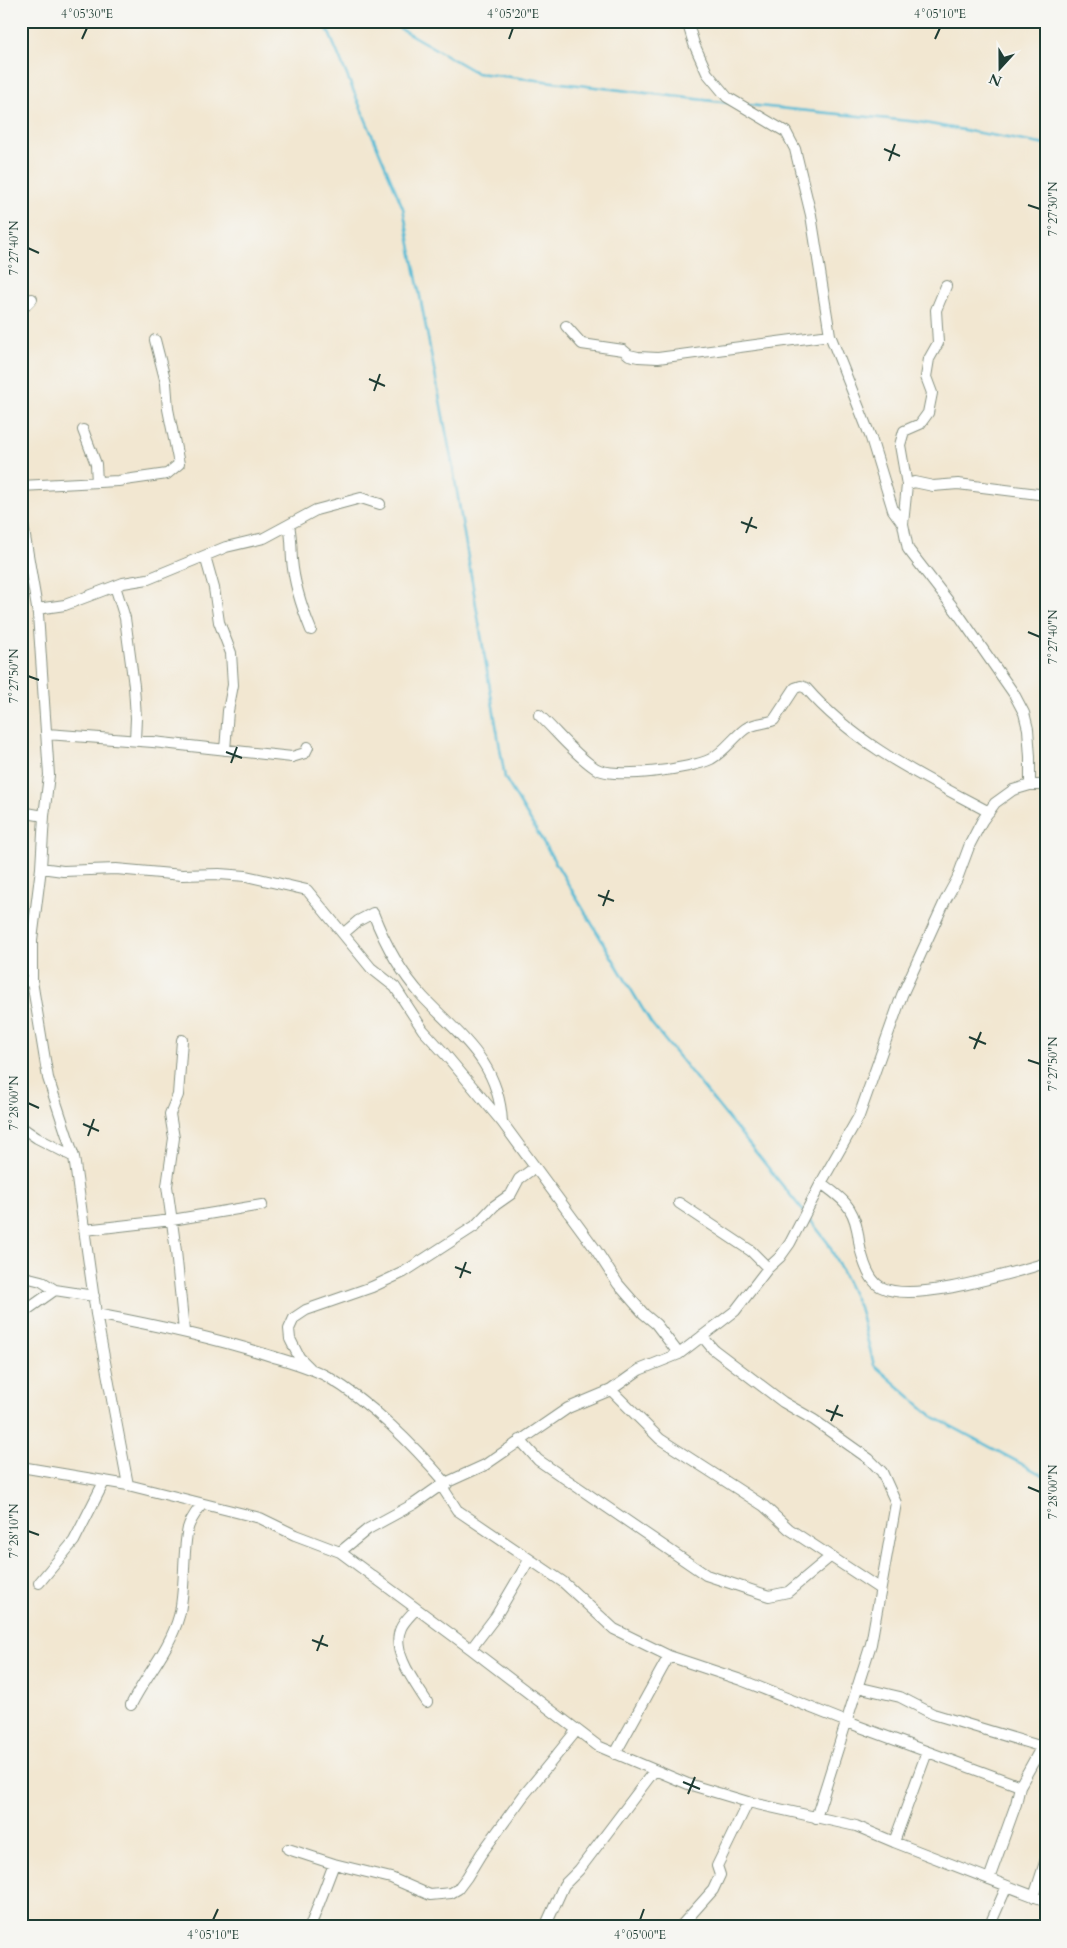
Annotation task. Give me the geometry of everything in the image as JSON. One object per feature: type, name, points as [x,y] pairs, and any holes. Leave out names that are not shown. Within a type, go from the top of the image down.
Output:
[{"type":"street","points":[[687,21],[694,44],[707,73],[727,98],[786,132],[795,149],[811,215],[830,335],[871,438],[894,510],[903,524]]},
{"type":"street","points":[[946,286],[936,310],[938,343],[929,359],[926,377],[932,393],[928,413],[920,424],[904,431],[900,445],[906,485],[903,524],[908,549],[959,615],[1014,694],[1024,713],[1029,739],[1030,785]]},
{"type":"street","points":[[21,310],[32,299]]},
{"type":"street","points":[[566,326],[582,344],[622,350],[629,355],[638,357],[658,358],[830,335]]},
{"type":"street","points":[[21,486],[97,482],[167,474],[179,464],[168,408],[166,383],[155,340]]},
{"type":"street","points":[[83,430],[96,464],[97,482]]},
{"type":"street","points":[[906,485],[914,482],[933,486],[958,484],[1046,494]]},
{"type":"street","points":[[38,609],[65,606],[115,586],[148,579],[226,547],[264,538],[316,510],[361,498],[380,504]]},
{"type":"street","points":[[21,513],[38,609],[49,775],[41,868],[27,981],[48,1078],[74,1157],[96,1314],[128,1485]]},
{"type":"street","points":[[288,525],[293,542],[292,560],[302,608],[311,630]]},
{"type":"street","points":[[205,556],[214,588],[219,622],[231,653],[233,685],[228,711],[225,750]]},
{"type":"street","points":[[115,586],[125,618],[134,686],[135,740]]},
{"type":"street","points":[[539,716],[596,769],[622,773],[662,771],[690,767],[711,759],[729,746],[746,728],[774,720],[795,688],[801,686],[806,688],[830,714],[860,739],[944,789],[989,812]]},
{"type":"street","points":[[47,734],[135,740],[292,757],[305,753],[308,747]]},
{"type":"street","points":[[340,1552],[368,1529],[414,1504],[444,1484],[485,1465],[568,1408],[611,1390],[639,1370],[679,1354],[735,1312],[768,1268],[780,1257],[790,1243],[859,1116],[902,995],[945,901],[957,880],[970,844],[982,821],[995,804],[1013,790],[1030,785],[1046,785]]},
{"type":"street","points":[[21,812],[44,816]]},
{"type":"street","points":[[41,868],[63,871],[116,869],[182,875],[219,874],[256,878],[307,890],[371,968],[395,987],[423,1030],[502,1122],[596,1250],[618,1284],[644,1314],[656,1324],[679,1354]]},
{"type":"street","points":[[344,933],[358,921],[373,913],[382,937],[394,960],[410,981],[463,1036],[482,1060],[501,1103],[502,1122]]},
{"type":"street","points":[[182,1040],[178,1094],[170,1114],[174,1138],[167,1186],[184,1331]]},
{"type":"street","points":[[21,1127],[37,1138],[74,1157]]},
{"type":"street","points":[[311,1369],[299,1357],[290,1339],[289,1329],[294,1318],[306,1310],[372,1287],[404,1272],[475,1226],[494,1206],[511,1194],[520,1179],[534,1168]]},
{"type":"street","points":[[821,1183],[846,1201],[854,1214],[861,1254],[870,1276],[880,1287],[912,1294],[1020,1272],[1046,1263]]},
{"type":"street","points":[[679,1203],[751,1252],[768,1268]]},
{"type":"street","points":[[85,1230],[172,1220],[262,1205]]},
{"type":"street","points":[[30,1278],[41,1281],[55,1290],[94,1296]]},
{"type":"street","points":[[21,1314],[55,1290]]},
{"type":"street","points":[[96,1314],[184,1331],[241,1346],[311,1369],[342,1386],[389,1424],[444,1484],[457,1510],[563,1582],[614,1629],[669,1656],[741,1680],[847,1722],[1020,1786]]},
{"type":"street","points":[[702,1336],[713,1349],[783,1402],[850,1444],[869,1459],[882,1472],[896,1503],[872,1644],[856,1687],[847,1722],[816,1818]]},
{"type":"street","points":[[611,1390],[660,1439],[764,1506],[790,1529],[830,1558],[880,1589]]},
{"type":"street","points":[[520,1440],[538,1460],[706,1575],[718,1580],[744,1586],[769,1596],[779,1595],[788,1592],[830,1558]]},
{"type":"street","points":[[21,1468],[128,1485],[260,1518],[295,1535],[340,1552],[598,1746],[688,1784],[748,1802],[856,1826],[1046,1901]]},
{"type":"street","points":[[39,1583],[74,1541],[104,1482]]},
{"type":"street","points":[[131,1705],[140,1687],[152,1672],[175,1627],[182,1596],[189,1526],[202,1504]]},
{"type":"street","points":[[471,1649],[496,1616],[529,1560]]},
{"type":"street","points":[[416,1609],[400,1629],[397,1642],[406,1669],[427,1702]]},
{"type":"street","points":[[615,1754],[669,1656]]},
{"type":"street","points":[[856,1687],[900,1697],[933,1714],[1045,1744],[1020,1786],[1016,1804],[989,1879]]},
{"type":"street","points":[[288,1849],[334,1864],[391,1878],[430,1895],[451,1893],[458,1889],[524,1795],[577,1730]]},
{"type":"street","points":[[894,1842],[928,1752]]},
{"type":"street","points":[[545,1927],[564,1885],[579,1870],[654,1771]]},
{"type":"street","points":[[680,1927],[713,1890],[720,1875],[718,1866],[748,1802]]},
{"type":"street","points":[[1034,1896],[1046,1859]]},
{"type":"street","points":[[310,1927],[334,1864]]},
{"type":"street","points":[[989,1927],[1007,1886]]},
{"type":"waterway","points":[[324,21],[403,208],[453,468],[505,778],[651,1023],[804,1212]]},
{"type":"waterway","points":[[387,21],[477,73],[730,103]]},
{"type":"waterway","points":[[748,105],[919,122],[1046,145]]},
{"type":"waterway","points":[[807,1216],[828,1243],[859,1307],[874,1365],[932,1416],[1046,1477]]}]
